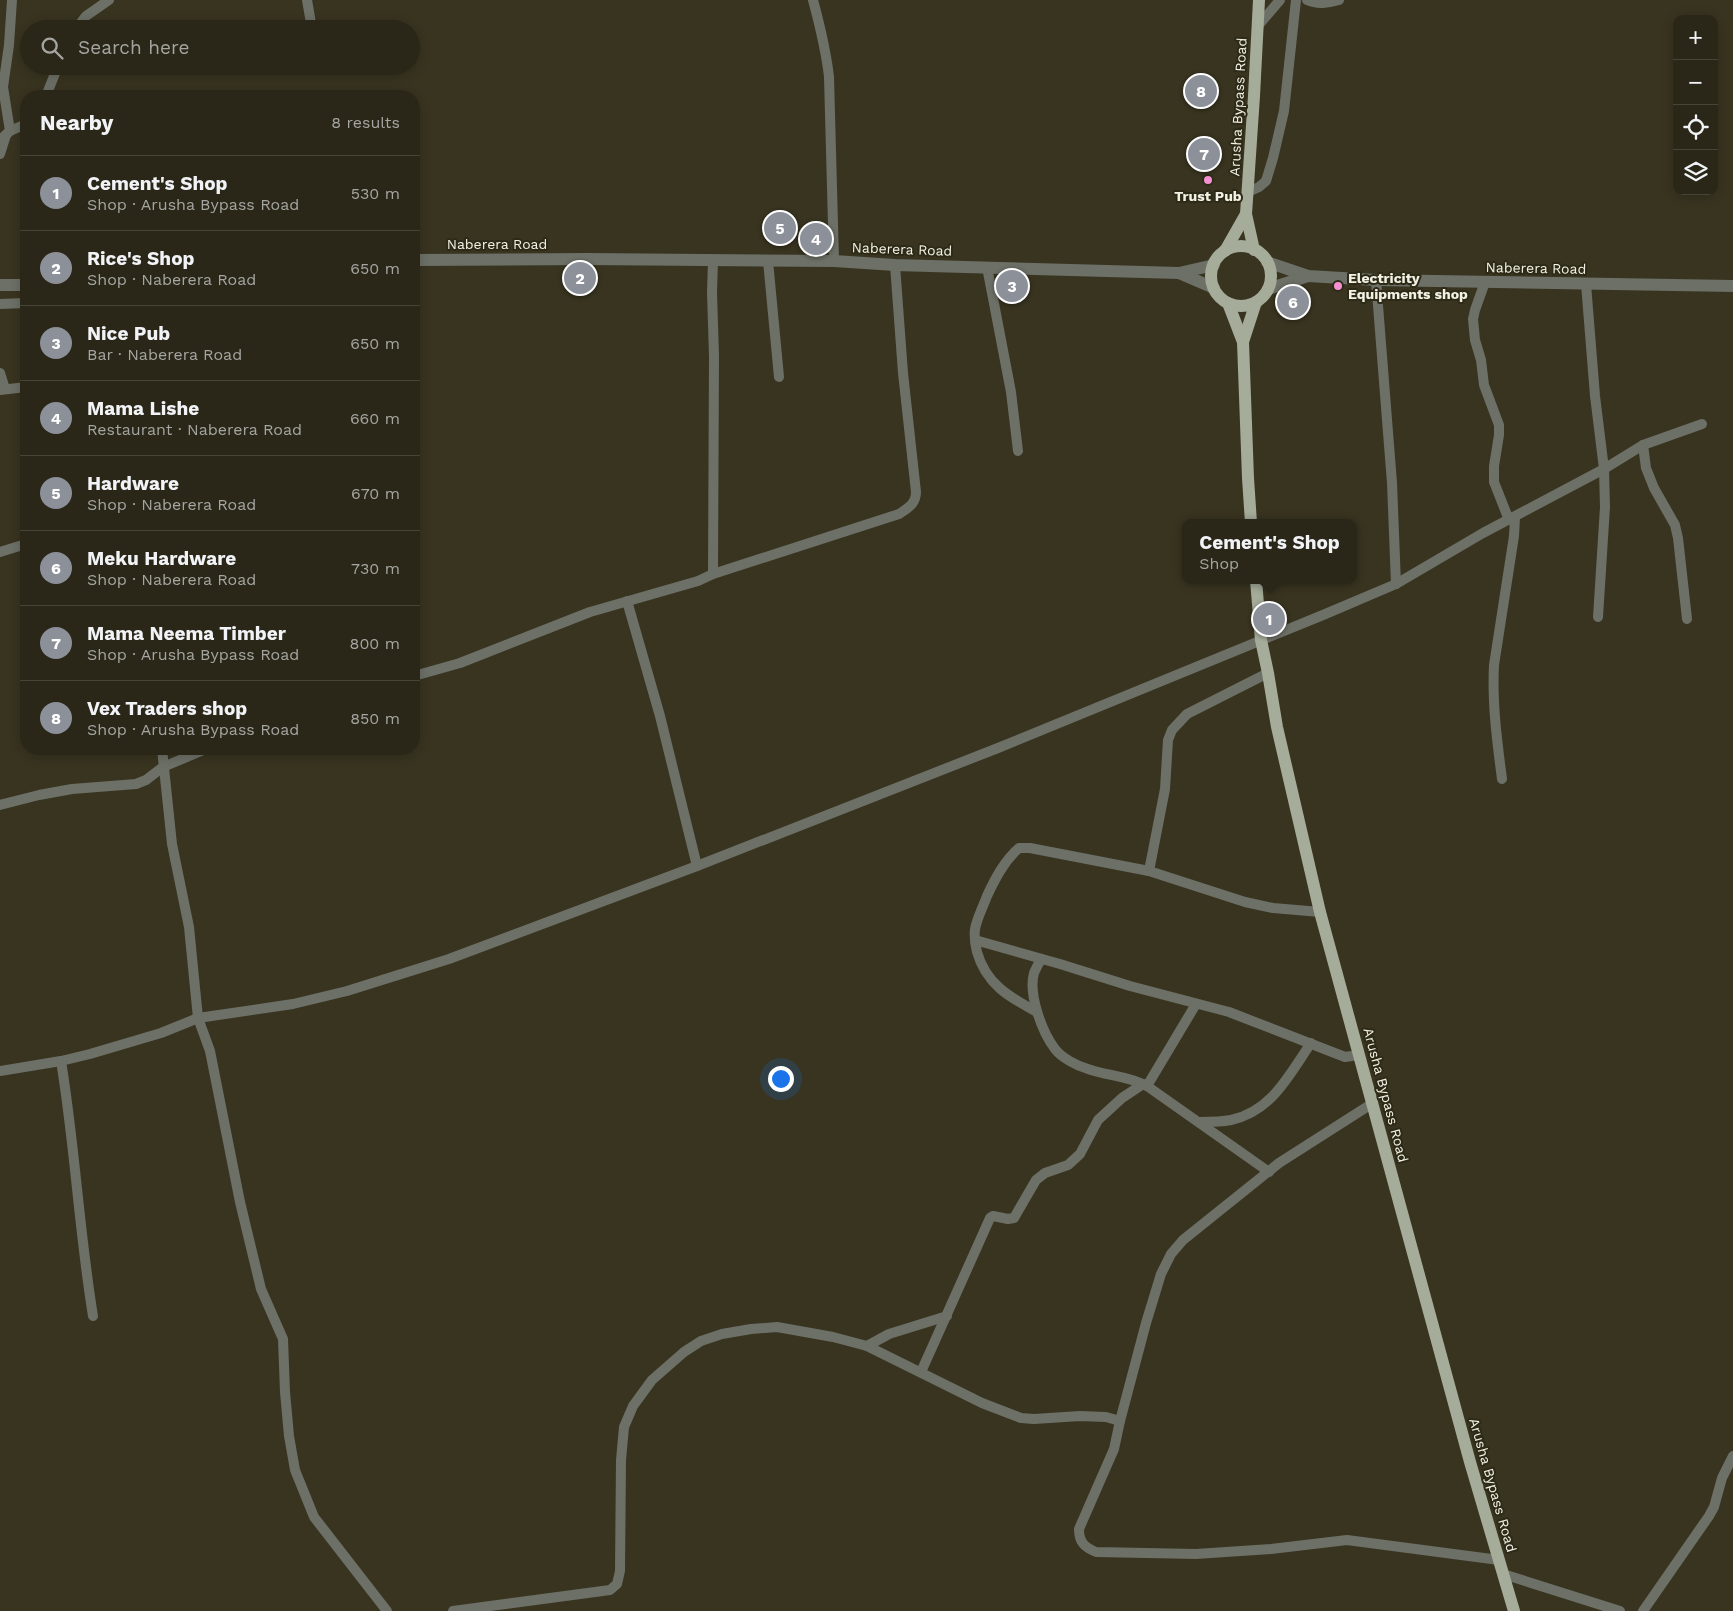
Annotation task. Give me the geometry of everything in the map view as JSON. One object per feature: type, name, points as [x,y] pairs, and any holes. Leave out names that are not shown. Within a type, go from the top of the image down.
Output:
[{"type":"main road","name":"Arusha Bypass Road","points":[[1254,250],[1246,214],[1259,0]]},
{"type":"main road","name":"Arusha Bypass Road","points":[[1214,265],[1218,257],[1225,251],[1246,214]]},
{"type":"main road","points":[[1214,265],[1212,272],[1214,288],[1219,297],[1228,303],[1237,306],[1247,306],[1263,297],[1271,280],[1267,262],[1262,255],[1244,247],[1234,247],[1225,251]]},
{"type":"main road","points":[[1243,342],[1256,302]]},
{"type":"main road","points":[[1228,303],[1243,342],[1248,478],[1252,519]]},
{"type":"main road","name":"Arusha Bypass Road","points":[[1256,584],[1260,640],[1279,736],[1320,912],[1470,1462],[1514,1611]]},
{"type":"street","points":[[0,154],[5,135],[2,96],[5,42],[12,0]]},
{"type":"street","points":[[85,20],[94,10],[109,0]]},
{"type":"street","points":[[307,0],[310,20]]},
{"type":"street","points":[[813,0],[827,55],[829,77],[834,262]]},
{"type":"street","points":[[1256,27],[1280,0]]},
{"type":"street","points":[[1248,192],[1266,181],[1273,158],[1284,111],[1296,0]]},
{"type":"street","points":[[1307,0],[1323,3],[1339,0]]},
{"type":"street","points":[[48,90],[54,75]]},
{"type":"street","points":[[5,135],[20,127]]},
{"type":"street","name":"Naberera Road","points":[[420,260],[587,259],[834,262],[1179,273],[1214,265]]},
{"type":"street","points":[[712,574],[714,356],[712,293],[714,260]]},
{"type":"street","points":[[768,261],[779,377]]},
{"type":"street","name":"Naberera Road","points":[[1267,262],[1308,276],[1376,280],[1733,286]]},
{"type":"street","points":[[420,674],[460,663],[590,612],[698,581],[712,574],[899,514],[912,506],[916,492],[903,373],[895,265]]},
{"type":"street","points":[[987,267],[1011,392],[1018,451]]},
{"type":"street","name":"Naberera Road","points":[[1179,273],[1214,288]]},
{"type":"street","name":"Naberera Road","points":[[1268,289],[1308,276]]},
{"type":"street","points":[[1376,280],[1392,483],[1396,584]]},
{"type":"street","points":[[1485,282],[1475,310],[1475,340],[1481,360],[1484,385],[1498,425],[1499,435],[1494,466],[1494,482],[1512,519],[1514,536],[1494,665],[1493,684],[1502,779]]},
{"type":"street","points":[[1586,284],[1595,396],[1604,470],[1605,507],[1598,617]]},
{"type":"street","points":[[0,285],[20,285]]},
{"type":"street","points":[[0,304],[20,303]]},
{"type":"street","points":[[0,373],[3,389],[20,388]]},
{"type":"street","points":[[0,1071],[62,1061],[161,1033],[198,1018],[293,1004],[347,991],[449,958],[697,866],[998,748],[1396,584],[1462,545],[1604,470],[1643,445],[1702,424]]},
{"type":"street","points":[[1643,445],[1646,468],[1654,488],[1675,525],[1687,619]]},
{"type":"street","points":[[0,552],[20,546]]},
{"type":"street","points":[[627,601],[660,716],[697,866]]},
{"type":"street","points":[[1150,871],[1165,790],[1168,740],[1172,730],[1187,714],[1268,673]]},
{"type":"street","points":[[162,755],[172,844],[189,927],[198,1018],[210,1051],[240,1202],[261,1289],[283,1339],[287,1419],[295,1470],[314,1517],[387,1611]]},
{"type":"street","points":[[0,804],[72,789],[136,784],[146,780],[163,767],[192,755]]},
{"type":"street","points":[[1037,1012],[1014,1000],[994,984],[982,967],[975,940],[975,929],[980,911],[1002,868],[1019,848],[1030,848],[1150,871],[1245,902],[1273,908],[1320,912]]},
{"type":"street","points":[[975,940],[1130,986],[1229,1012],[1345,1057],[1360,1055]]},
{"type":"street","points":[[1041,959],[1034,973],[1033,985],[1037,1012],[1056,1050],[1087,1069],[1123,1076],[1145,1085],[1269,1172]]},
{"type":"street","points":[[921,1372],[991,1216],[1008,1220],[1014,1218],[1036,1180],[1045,1172],[1068,1165],[1080,1154],[1098,1120],[1115,1104],[1145,1085],[1196,1004]]},
{"type":"street","points":[[1199,1122],[1228,1121],[1244,1117],[1260,1108],[1279,1090],[1311,1043]]},
{"type":"street","points":[[62,1061],[69,1106],[79,1216],[93,1316]]},
{"type":"street","points":[[1373,1103],[1279,1163],[1183,1240],[1171,1254],[1161,1274],[1146,1323],[1114,1449],[1079,1529],[1080,1541],[1083,1545],[1096,1552],[1196,1554],[1272,1549],[1347,1540],[1499,1560]]},
{"type":"street","points":[[867,1346],[889,1334],[946,1316]]},
{"type":"street","points":[[453,1611],[610,1590],[617,1584],[620,1571],[621,1460],[624,1427],[632,1406],[652,1380],[684,1352],[701,1341],[722,1334],[777,1327],[804,1331],[867,1346],[982,1403],[1021,1418],[1106,1416],[1120,1421]]},
{"type":"street","points":[[1643,1611],[1709,1516],[1714,1507],[1718,1487],[1733,1456]]},
{"type":"street","points":[[1503,1574],[1620,1611]]},
{"type":"place","name":"Vex Traders shop","points":[[1201,91]]},
{"type":"place","name":"Mama Neema Timber","points":[[1204,154]]},
{"type":"place","name":"Trust Pub","points":[[1208,180]]},
{"type":"place","name":"Hardware","points":[[780,228]]},
{"type":"place","name":"Mama Lishe","points":[[816,239]]},
{"type":"place","name":"Rice's Shop","points":[[580,278]]},
{"type":"place","name":"Nice Pub","points":[[1012,286]]},
{"type":"place","name":"Electricity Equipments shop","points":[[1338,286]]},
{"type":"place","name":"Meku Hardware","points":[[1293,302]]},
{"type":"place","name":"Cement's Shop","points":[[1269,619]]}]
